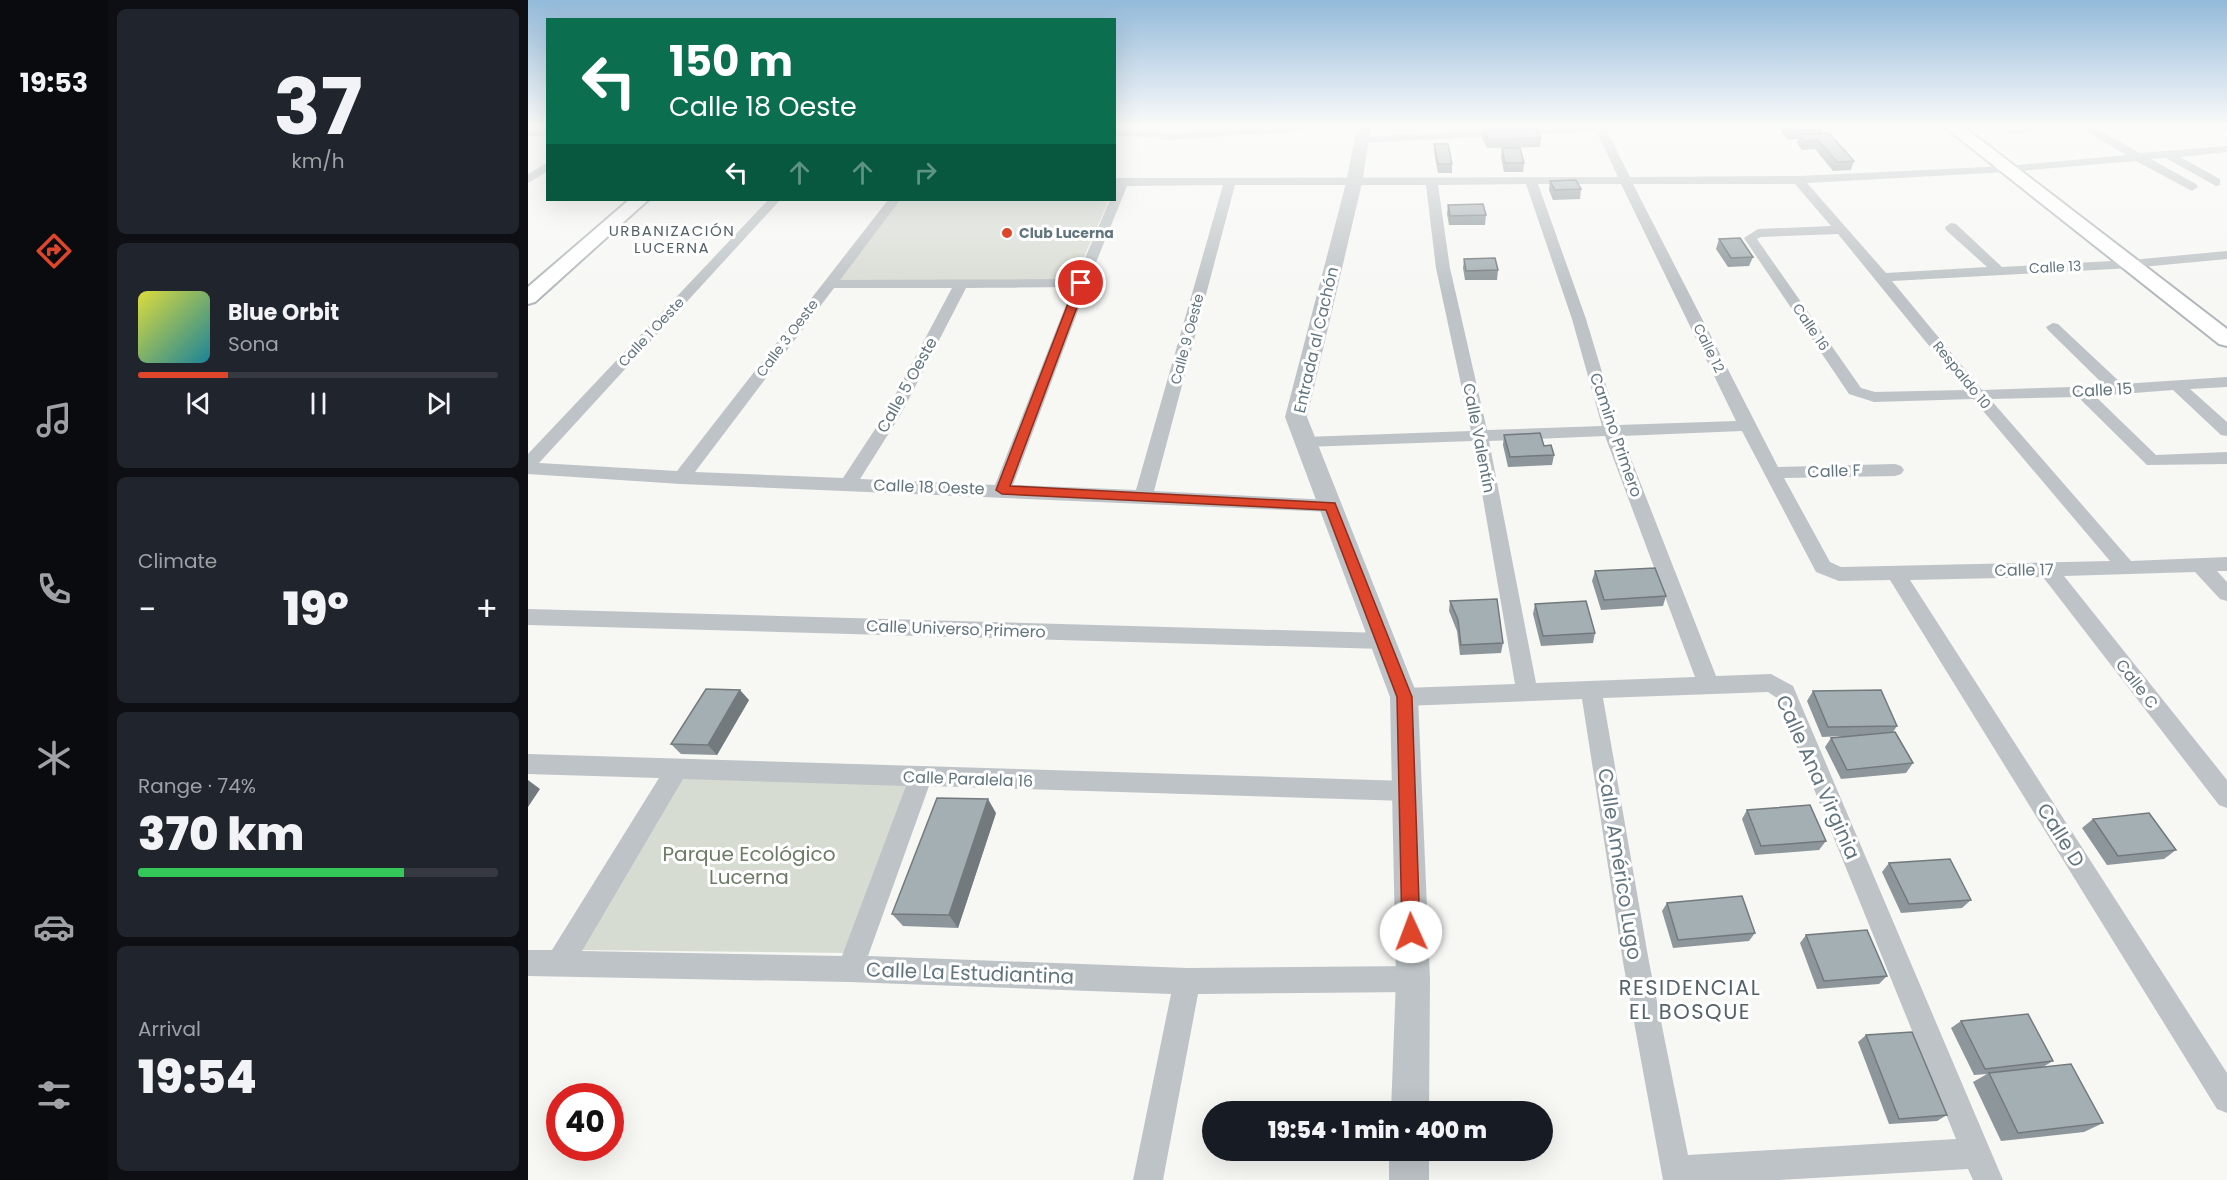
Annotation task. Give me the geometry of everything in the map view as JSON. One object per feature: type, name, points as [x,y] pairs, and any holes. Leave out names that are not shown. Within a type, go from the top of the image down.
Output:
[{"type":"main road","points":[[2024,182],[2227,339]]},
{"type":"main road","points":[[528,298],[638,201]]},
{"type":"street","points":[[1126,182],[1524,182]]},
{"type":"street","name":"Camino Primero","points":[[1531,182],[1579,319],[1612,432],[1709,686]]},
{"type":"street","name":"Calle 12","points":[[1627,182],[1747,426],[1823,567]]},
{"type":"street","name":"Respaldo 10","points":[[1800,182],[2126,568]]},
{"type":"street","points":[[2184,182],[2192,187]]},
{"type":"street","name":"Calle 9 Oeste","points":[[1144,495],[1230,183]]},
{"type":"street","name":"Entrada al Cachón","points":[[1354,183],[1296,417],[1404,697],[1413,979],[1410,1101]]},
{"type":"street","name":"Calle Valentín","points":[[1432,183],[1443,268],[1480,436],[1527,693]]},
{"type":"street","name":"Calle 1 Oeste","points":[[528,466],[773,201]]},
{"type":"street","name":"Calle 3 Oeste","points":[[681,478],[893,201]]},
{"type":"street","points":[[1002,490],[1112,201]]},
{"type":"street","points":[[1951,227],[1998,270]]},
{"type":"street","name":"Calle 16","points":[[1840,230],[1758,233],[1750,238],[1855,391],[1874,397],[1976,393]]},
{"type":"street","name":"Calle 13","points":[[1882,277],[2131,264],[2227,255]]},
{"type":"street","name":"Calle 5 Oeste","points":[[848,484],[893,414],[961,283]]},
{"type":"street","points":[[828,284],[1081,283]]},
{"type":"street","points":[[2053,327],[2119,390]]},
{"type":"street","name":"Calle 15","points":[[1976,393],[2082,392],[2227,382]]},
{"type":"street","points":[[2177,386],[2227,431]]},
{"type":"street","points":[[2082,392],[2153,461],[2227,458]]},
{"type":"street","points":[[1305,442],[1747,426]]},
{"type":"street","name":"Calle 18 Oeste","points":[[528,466],[681,478],[1144,495],[1330,506]]},
{"type":"street","name":"Calle F","points":[[1774,473],[1895,470]]},
{"type":"street","name":"Calle 17","points":[[1823,567],[1839,574],[2227,564]]},
{"type":"street","points":[[2201,566],[2227,594]]},
{"type":"street","name":"Calle C","points":[[2048,569],[2227,798]]},
{"type":"street","name":"Calle D","points":[[1895,572],[2227,1099]]},
{"type":"street","name":"Calle Universo Primero","points":[[528,617],[1383,641]]},
{"type":"street","name":"Calle Ana Virginia","points":[[1404,697],[1771,683],[1785,693],[1982,1167]]},
{"type":"street","name":"Calle Américo Lugo","points":[[1591,690],[1636,962],[1678,1176]]},
{"type":"street","name":"Calle Paralela 16","points":[[528,764],[1407,791]]},
{"type":"street","points":[[560,964],[677,769]]},
{"type":"street","points":[[850,969],[921,777]]},
{"type":"street","name":"Calle La Estudiantina","points":[[528,963],[850,969],[1187,981],[1413,979]]},
{"type":"street","points":[[1148,1180],[1187,981]]},
{"type":"street","points":[[1408,1180],[1409,1161]]},
{"type":"street","points":[[1678,1176],[1982,1167]]},
{"type":"green space","points":[[897,201],[1109,201],[1074,280],[838,281]]},
{"type":"green space","name":"Parque Ecológico Lucerna","points":[[681,777],[914,785],[847,953],[577,950]]},
{"type":"building","points":[[1551,182],[1577,182],[1581,189],[1555,190]]},
{"type":"building","points":[[1483,204],[1486,215],[1450,216],[1448,205]]},
{"type":"building","points":[[1740,238],[1753,257],[1731,258],[1719,239]]},
{"type":"building","points":[[1495,258],[1498,270],[1466,271],[1464,259]]},
{"type":"building","points":[[1540,433],[1544,446],[1551,445],[1554,455],[1510,457],[1504,435]]},
{"type":"building","points":[[1655,568],[1666,596],[1604,600],[1595,571]]},
{"type":"building","points":[[1497,599],[1503,643],[1461,645],[1458,620],[1450,601]]},
{"type":"building","points":[[1586,601],[1595,633],[1543,636],[1535,604]]},
{"type":"building","points":[[706,689],[740,690],[708,745],[671,744]]},
{"type":"building","points":[[1881,690],[1897,726],[1828,727],[1813,691]]},
{"type":"building","points":[[1895,732],[1913,763],[1847,770],[1831,738]]},
{"type":"building","points":[[937,798],[988,799],[949,915],[892,914]]},
{"type":"building","points":[[1810,805],[1826,841],[1761,846],[1747,810]]},
{"type":"building","points":[[2149,813],[2176,850],[2118,856],[2093,819]]},
{"type":"building","points":[[1950,859],[1971,900],[1909,904],[1889,863]]},
{"type":"building","points":[[1742,896],[1755,933],[1678,940],[1667,903]]},
{"type":"building","points":[[1867,930],[1887,976],[1824,981],[1806,935]]},
{"type":"building","points":[[2028,1014],[2053,1061],[1985,1069],[1961,1021]]},
{"type":"building","points":[[1912,1032],[1947,1115],[1899,1119],[1866,1035]]},
{"type":"building","points":[[2071,1064],[2103,1123],[2018,1133],[1989,1073]]},
{"type":"place","name":"Club Lucerna","points":[[1007,233]]},
{"type":"district","name":"URBANIZACIÓN LUCERNA","points":[[672,238]]},
{"type":"district","name":"RESIDENCIAL EL BOSQUE","points":[[1690,999]]},
{"type":"route","points":[[1081,283],[1002,490],[1144,495],[1330,506],[1404,697],[1411,932]]}]
